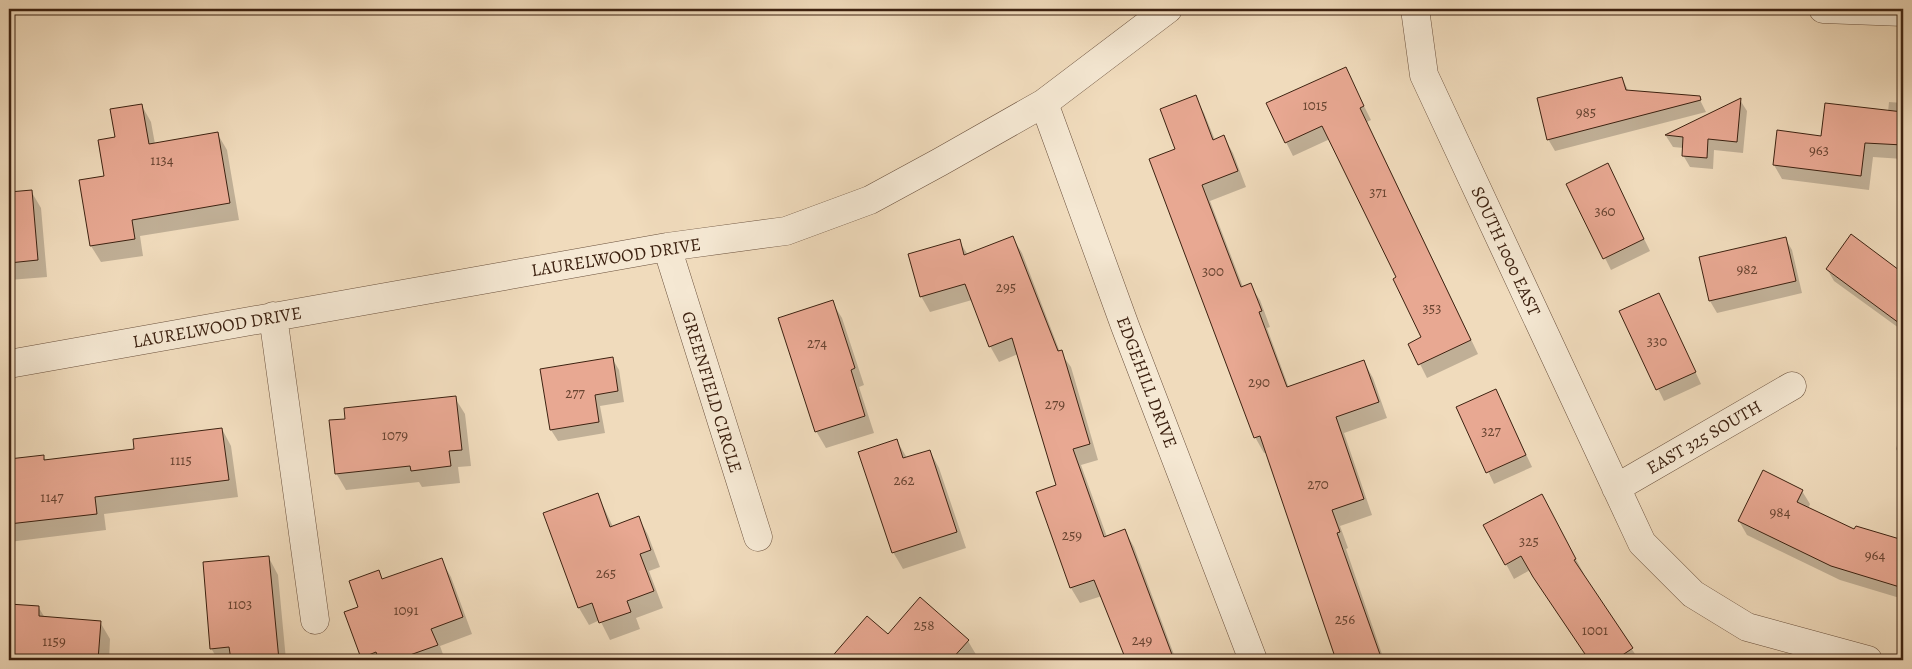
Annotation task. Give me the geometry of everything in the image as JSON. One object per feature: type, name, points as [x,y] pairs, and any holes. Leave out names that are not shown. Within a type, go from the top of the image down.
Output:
[{"type":"street","name":"LAURELWOOD DRIVE","points":[[9,364],[667,247],[786,231],[870,200],[1044,103],[1168,9]]},
{"type":"street","name":"SOUTH 1000 EAST","points":[[1415,9],[1424,75],[1642,543],[1693,594],[1747,627],[1868,660]]},
{"type":"street","points":[[1823,9],[1903,12]]},
{"type":"street","name":"EDGEHILL DRIVE","points":[[1044,103],[1126,326],[1254,660]]},
{"type":"street","name":"GREENFIELD CIRCLE","points":[[667,247],[758,537]]},
{"type":"street","points":[[274,316],[315,620]]},
{"type":"street","name":"EAST 325 SOUTH","points":[[1616,488],[1792,386]]},
{"type":"building","points":[[1346,67],[1364,106],[1360,108],[1471,340],[1418,365],[1408,344],[1421,337],[1393,279],[1396,277],[1322,126],[1285,143],[1266,103]]},
{"type":"building","points":[[1622,77],[1626,90],[1700,96],[1701,100],[1547,140],[1537,98]]},
{"type":"building","points":[[1196,95],[1213,140],[1224,135],[1238,171],[1202,185],[1241,287],[1251,283],[1262,311],[1259,312],[1287,387],[1364,360],[1379,402],[1336,417],[1364,499],[1332,510],[1340,532],[1337,533],[1382,660],[1336,660],[1260,436],[1254,438],[1149,159],[1175,149],[1160,109]]},
{"type":"building","points":[[1741,98],[1737,142],[1708,139],[1707,158],[1682,156],[1683,137],[1665,135]]},
{"type":"building","points":[[1825,103],[1903,112],[1903,145],[1865,143],[1861,176],[1773,165],[1777,130],[1821,136]]},
{"type":"building","points":[[142,104],[149,144],[218,132],[230,203],[132,220],[135,239],[90,246],[79,180],[104,176],[98,140],[115,137],[110,109]]},
{"type":"building","points":[[1608,163],[1644,239],[1603,259],[1566,184]]},
{"type":"building","points":[[32,190],[38,260],[9,263],[9,192]]},
{"type":"building","points":[[1851,234],[1903,273],[1903,326],[1826,269]]},
{"type":"building","points":[[1013,236],[1058,351],[1062,350],[1090,444],[1073,449],[1104,537],[1125,529],[1174,660],[1126,660],[1094,580],[1070,588],[1036,492],[1056,485],[1012,338],[989,347],[965,284],[920,297],[908,254],[960,239],[964,255]]},
{"type":"building","points":[[1786,237],[1796,281],[1709,301],[1699,257]]},
{"type":"building","points":[[1659,293],[1696,372],[1656,390],[1619,311]]},
{"type":"building","points":[[833,300],[855,368],[851,370],[865,416],[815,432],[778,318]]},
{"type":"building","points":[[613,357],[618,391],[595,395],[599,422],[550,430],[540,369]]},
{"type":"building","points":[[1496,389],[1526,455],[1486,473],[1456,407]]},
{"type":"building","points":[[456,396],[462,450],[449,451],[451,466],[411,471],[410,466],[335,474],[329,420],[345,419],[344,408]]},
{"type":"building","points":[[222,428],[229,480],[95,497],[97,514],[9,524],[9,459],[44,455],[44,460],[134,449],[133,439]]},
{"type":"building","points":[[897,439],[903,458],[930,450],[957,532],[892,553],[858,452]]},
{"type":"building","points":[[1763,470],[1803,490],[1797,502],[1854,529],[1856,526],[1903,540],[1903,588],[1831,566],[1738,521]]},
{"type":"building","points":[[598,493],[610,527],[639,516],[651,550],[640,554],[654,591],[627,601],[631,612],[599,623],[592,603],[578,608],[543,513]]},
{"type":"building","points":[[1542,494],[1576,559],[1574,560],[1633,648],[1615,660],[1589,660],[1521,556],[1505,565],[1483,525]]},
{"type":"building","points":[[269,556],[279,660],[231,660],[229,647],[210,649],[203,562]]},
{"type":"building","points":[[442,558],[463,617],[431,629],[438,645],[396,660],[379,660],[376,652],[361,658],[344,612],[358,607],[349,581],[379,570],[382,579]]},
{"type":"building","points":[[920,597],[969,640],[951,660],[829,660],[867,616],[888,634]]},
{"type":"building","points":[[9,604],[39,606],[39,616],[101,621],[98,660],[9,660]]}]
